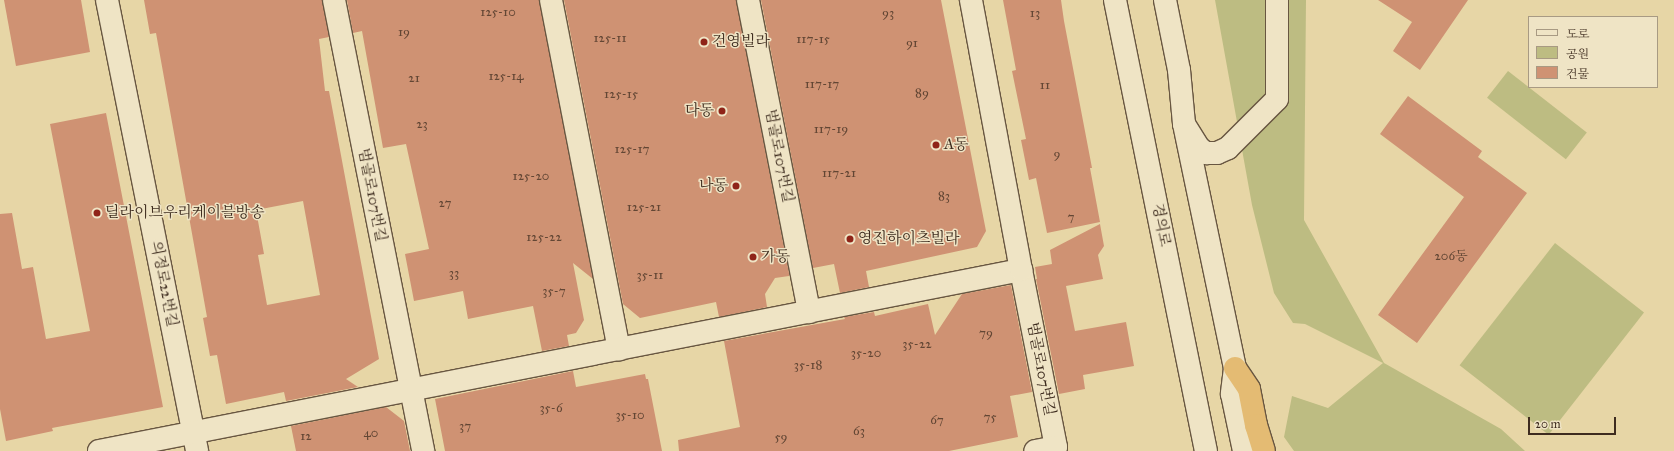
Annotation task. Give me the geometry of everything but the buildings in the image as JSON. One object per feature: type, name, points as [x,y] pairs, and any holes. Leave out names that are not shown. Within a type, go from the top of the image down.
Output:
[{"type":"highway","points":[[1235,368],[1249,389],[1256,424],[1264,451]]},
{"type":"street","name":"의정로22번길","points":[[108,0],[196,442]]},
{"type":"street","name":"범골로107번길","points":[[334,0],[423,451]]},
{"type":"street","points":[[551,0],[619,349]]},
{"type":"street","name":"범골로107번길","points":[[748,0],[809,312]]},
{"type":"street","name":"범골로107번길","points":[[971,0],[1021,270],[1056,447],[1035,451]]},
{"type":"street","name":"경의로","points":[[1115,0],[1206,451]]},
{"type":"street","points":[[1165,0],[1179,70],[1184,124],[1235,368],[1232,394],[1244,451]]},
{"type":"street","points":[[1184,124],[1199,148],[1206,153],[1217,153],[1228,148],[1277,98],[1277,0]]},
{"type":"street","points":[[99,451],[196,442],[411,390],[1021,270]]},
{"type":"street","points":[[1195,394],[1196,451]]},
{"type":"green space","points":[[1215,0],[1306,0],[1304,220],[1384,363],[1501,429],[1525,451],[1294,451],[1284,437],[1292,396],[1328,408],[1383,363],[1305,324],[1293,323],[1274,293],[1252,205]]},
{"type":"green space","points":[[1508,71],[1587,133],[1566,159],[1487,98]]},
{"type":"green space","points":[[1555,243],[1644,313],[1549,435],[1460,365]]},
{"type":"place","name":"건영빌라","points":[[704,42]]},
{"type":"place","name":"다동","points":[[722,111]]},
{"type":"place","name":"A동","points":[[936,145]]},
{"type":"place","name":"나동","points":[[736,186]]},
{"type":"place","name":"딜라이브우리케이블방송","points":[[97,213]]},
{"type":"place","name":"영진하이츠빌라","points":[[850,239]]},
{"type":"place","name":"가동","points":[[753,257]]}]
